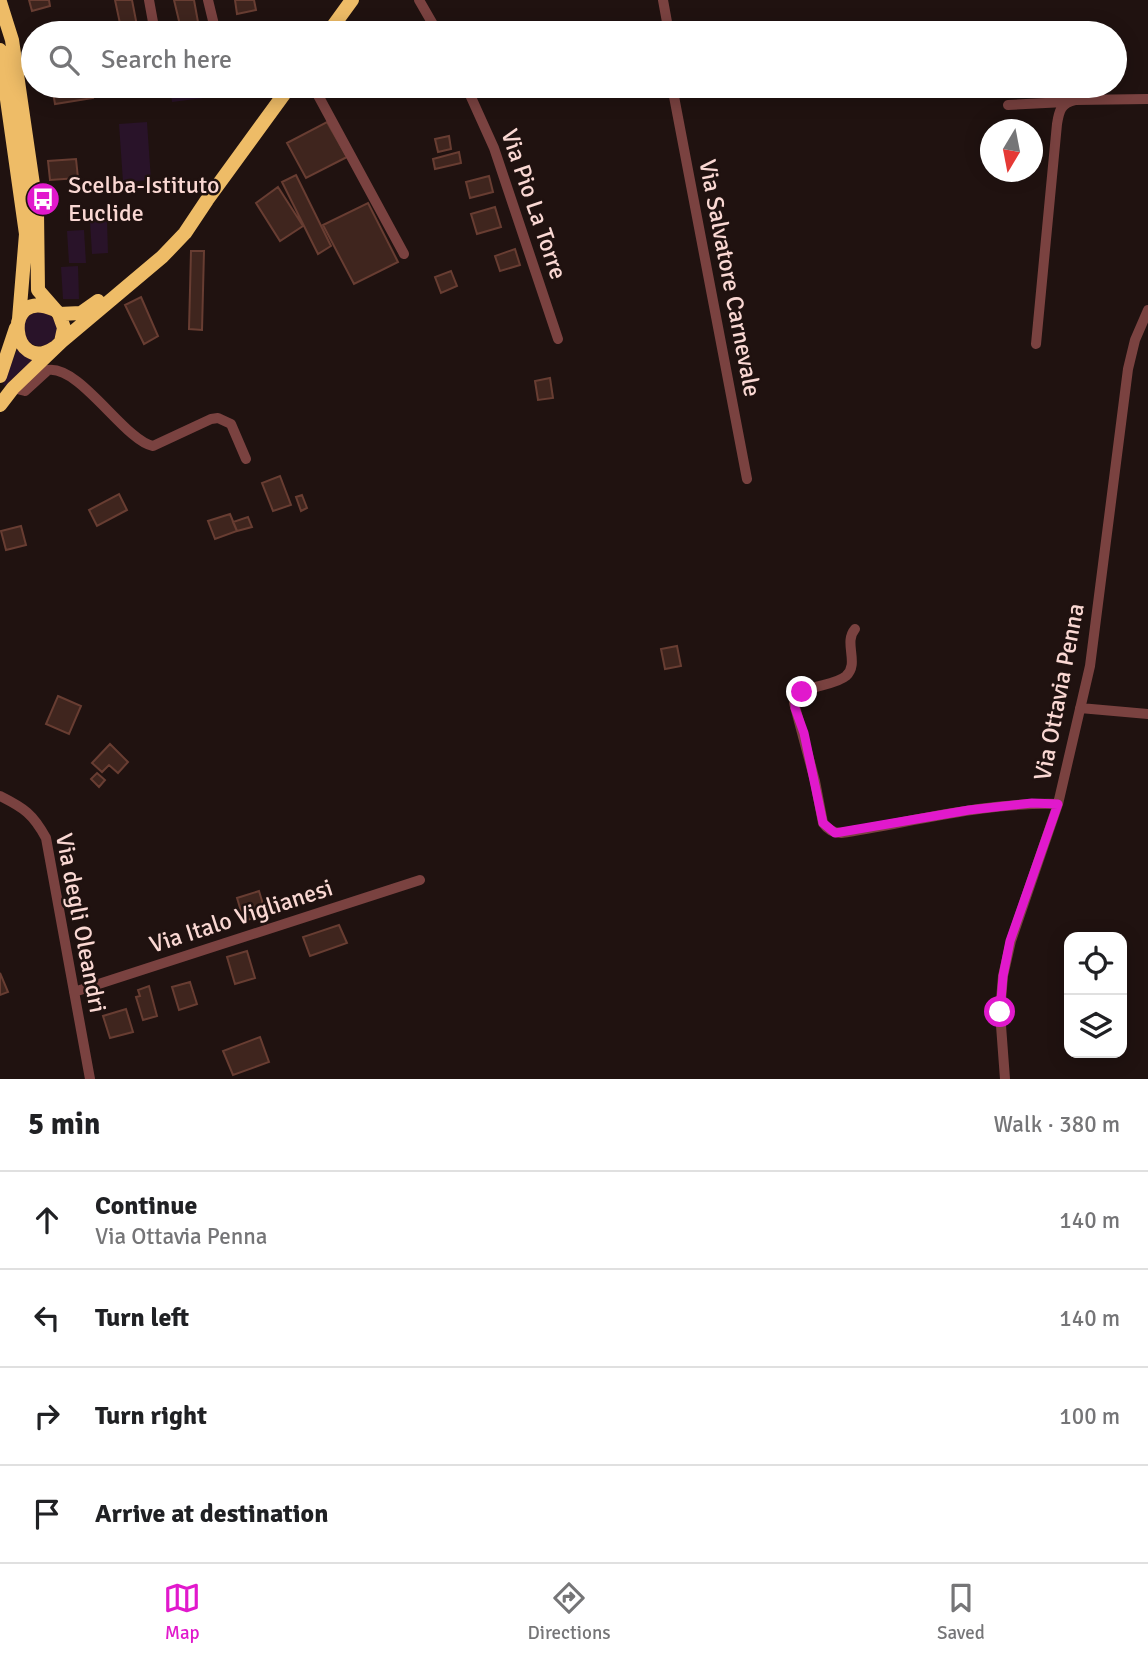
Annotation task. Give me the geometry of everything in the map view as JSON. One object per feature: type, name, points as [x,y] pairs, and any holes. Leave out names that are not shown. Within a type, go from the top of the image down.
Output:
[{"type":"main road","points":[[337,21],[352,0]]},
{"type":"main road","points":[[0,2],[12,40],[37,212],[38,290],[56,312],[64,328],[58,345],[43,353],[29,350],[19,341],[18,323],[26,234],[0,50]]},
{"type":"main road","points":[[0,405],[13,388],[58,345],[162,257],[185,233],[280,98]]},
{"type":"main road","points":[[0,376],[23,313],[38,306],[56,312],[82,313],[160,246],[206,200]]},
{"type":"street","points":[[149,0],[153,21]]},
{"type":"street","points":[[208,0],[213,21]]},
{"type":"street","points":[[419,0],[431,21]]},
{"type":"street","points":[[663,0],[667,21]]},
{"type":"street","points":[[320,98],[404,254]]},
{"type":"street","name":"Via Pio La Torre","points":[[471,98],[494,148],[558,338]]},
{"type":"street","name":"Via Salvatore Carnevale","points":[[674,98],[747,479]]},
{"type":"street","points":[[1009,105],[1148,99]]},
{"type":"street","points":[[1036,344],[1057,124],[1060,108],[1065,102]]},
{"type":"street","name":"Via Ottavia Penna","points":[[1005,1079],[1000,1012],[1003,976],[1010,941],[1058,804],[1080,708],[1095,632],[1128,369],[1135,340],[1148,310]]},
{"type":"street","points":[[13,388],[25,391],[48,370],[59,370],[98,399],[139,439],[153,446],[218,418],[231,424],[246,459]]},
{"type":"street","points":[[855,629],[850,638],[852,666],[847,674],[840,680],[802,692],[797,695],[794,703],[823,823],[830,830],[841,833],[969,810],[1032,803],[1058,804]]},
{"type":"street","points":[[1080,708],[1148,714]]},
{"type":"street","name":"Via degli Oleandri","points":[[0,796],[26,809],[39,824],[46,838],[90,1079]]},
{"type":"street","name":"Via Italo Viglianesi","points":[[74,992],[420,880]]},
{"type":"shaded area","points":[[172,98],[203,98],[172,102]]},
{"type":"shaded area","points":[[147,122],[151,180],[123,182],[119,124]]},
{"type":"shaded area","points":[[90,221],[107,221],[108,253],[92,254]]},
{"type":"shaded area","points":[[84,230],[86,263],[69,263],[67,231]]},
{"type":"shaded area","points":[[78,266],[79,299],[63,299],[61,267]]},
{"type":"shaded area","points":[[40,312],[52,317],[57,329],[52,341],[40,346],[28,341],[23,329],[28,317]]},
{"type":"shaded area","points":[[18,347],[35,358],[5,386],[3,384]]},
{"type":"building","points":[[29,0],[49,0],[50,6],[32,11]]},
{"type":"building","points":[[115,0],[132,0],[136,21],[119,21]]},
{"type":"building","points":[[174,0],[194,0],[198,21],[179,21]]},
{"type":"building","points":[[235,0],[254,0],[256,10],[237,14]]},
{"type":"building","points":[[54,98],[93,98],[55,104]]},
{"type":"building","points":[[327,122],[347,157],[306,178],[287,143]]},
{"type":"building","points":[[449,136],[451,149],[438,152],[435,139]]},
{"type":"building","points":[[459,152],[461,163],[435,169],[433,159]]},
{"type":"building","points":[[76,159],[78,178],[50,180],[48,161]]},
{"type":"building","points":[[296,175],[331,246],[318,254],[282,182]]},
{"type":"building","points":[[489,176],[493,192],[470,198],[466,182]]},
{"type":"building","points":[[278,187],[303,226],[280,241],[256,203]]},
{"type":"building","points":[[368,203],[398,262],[354,284],[323,225]]},
{"type":"building","points":[[495,207],[501,227],[477,234],[471,214]]},
{"type":"building","points":[[515,249],[520,265],[500,271],[495,256]]},
{"type":"building","points":[[191,251],[204,251],[202,330],[189,329]]},
{"type":"building","points":[[451,271],[457,286],[441,293],[435,277]]},
{"type":"building","points":[[141,297],[158,336],[144,344],[125,305]]},
{"type":"building","points":[[550,378],[553,398],[538,400],[535,381]]},
{"type":"building","points":[[280,476],[291,505],[273,511],[262,483]]},
{"type":"building","points":[[119,494],[127,510],[97,526],[89,510]]},
{"type":"building","points":[[302,495],[307,508],[301,511],[296,497]]},
{"type":"building","points":[[230,514],[237,531],[215,539],[208,521]]},
{"type":"building","points":[[248,517],[252,527],[237,531],[233,522]]},
{"type":"building","points":[[21,526],[26,545],[6,550],[1,531]]},
{"type":"building","points":[[677,646],[681,666],[665,669],[661,649]]},
{"type":"building","points":[[58,696],[81,706],[69,734],[46,724]]},
{"type":"building","points":[[110,744],[128,762],[118,773],[109,765],[102,772],[92,763]]},
{"type":"building","points":[[97,773],[105,780],[99,787],[91,779]]},
{"type":"building","points":[[259,891],[266,914],[244,921],[237,898]]},
{"type":"building","points":[[339,925],[347,943],[310,956],[303,937]]},
{"type":"building","points":[[247,951],[255,978],[235,984],[227,957]]},
{"type":"building","points":[[0,973],[8,992],[0,995]]},
{"type":"building","points":[[190,982],[197,1004],[179,1010],[172,987]]},
{"type":"building","points":[[149,986],[157,1016],[143,1020],[136,997],[140,996],[138,990]]},
{"type":"building","points":[[126,1009],[133,1032],[110,1038],[103,1016]]},
{"type":"building","points":[[260,1037],[269,1062],[233,1075],[223,1051]]},
{"type":"place","name":"Scelba-Istituto Euclide","points":[[43,199]]},
{"type":"route","points":[[802,692],[795,698],[795,708],[804,733],[823,823],[835,833],[969,810],[1032,803],[1058,804],[1010,941],[1000,1012]]}]
